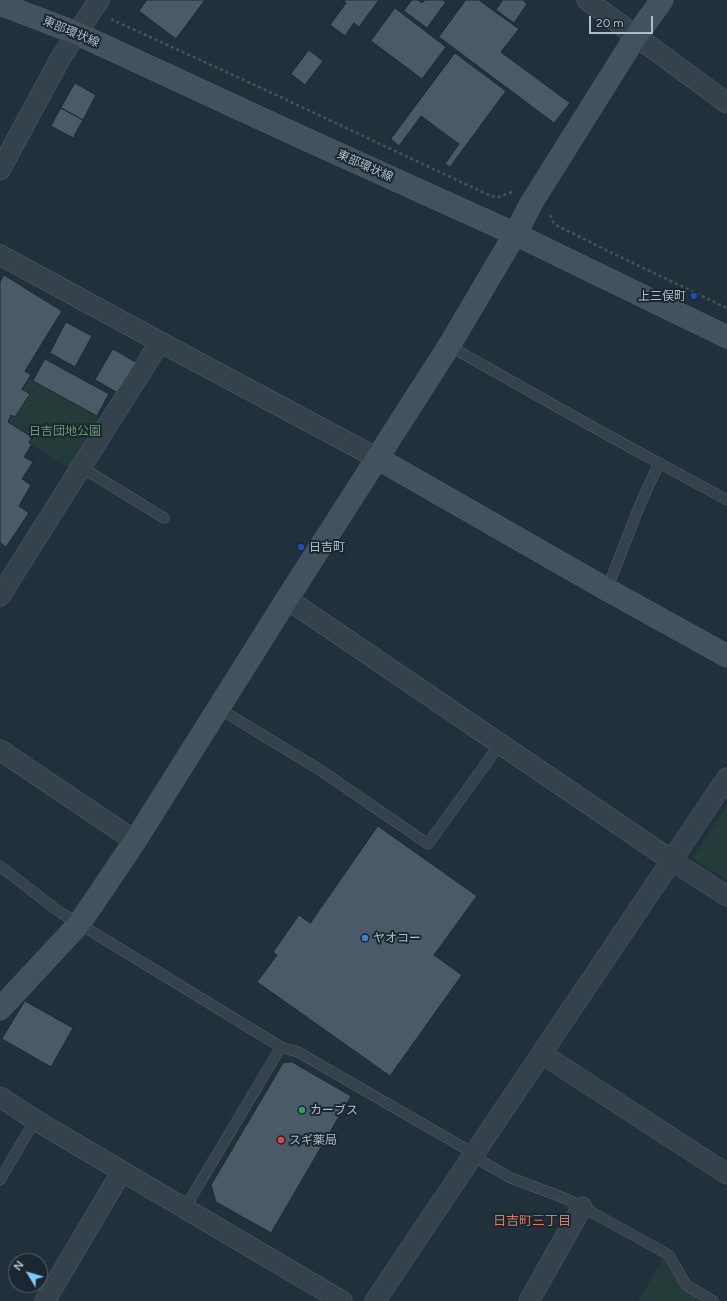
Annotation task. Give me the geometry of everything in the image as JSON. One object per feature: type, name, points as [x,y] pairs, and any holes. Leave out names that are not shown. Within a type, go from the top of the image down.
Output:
[{"type":"street","points":[[587,0],[727,104]]},
{"type":"street","points":[[0,1009],[79,924],[135,841],[287,599],[449,346],[515,234],[532,202],[636,36],[662,0]]},
{"type":"street","name":"東部環状線","points":[[0,4],[76,33],[515,234],[727,337]]},
{"type":"street","points":[[0,170],[60,60],[96,4]]},
{"type":"street","points":[[0,254],[160,342],[377,458],[606,589],[727,656]]},
{"type":"street","points":[[0,596],[160,342]]},
{"type":"street","points":[[287,599],[671,860],[727,896]]},
{"type":"street","points":[[0,750],[135,841]]},
{"type":"street","points":[[375,1301],[727,778]]},
{"type":"street","points":[[542,1054],[727,1174]]},
{"type":"street","points":[[0,1097],[35,1120],[342,1301]]},
{"type":"street","points":[[45,1301],[122,1171]]},
{"type":"street","points":[[529,1301],[582,1207]]},
{"type":"lane","points":[[449,346],[727,500]]},
{"type":"lane","points":[[606,589],[638,506],[659,463]]},
{"type":"lane","points":[[81,467],[164,518]]},
{"type":"lane","points":[[218,708],[320,770],[428,844],[500,744]]},
{"type":"lane","points":[[0,866],[58,911],[281,1048],[298,1052],[474,1153],[486,1164],[511,1178],[559,1196],[582,1207],[669,1256],[686,1284],[713,1301]]},
{"type":"lane","points":[[185,1208],[281,1048]]},
{"type":"lane","points":[[0,1180],[35,1120]]},
{"type":"path","points":[[96,4],[106,17],[491,196],[498,197],[512,192],[532,202],[549,214],[554,223],[558,226],[727,308]]},
{"type":"green space","name":"日吉団地公園","points":[[28,378],[105,422],[75,471],[29,443],[32,437],[8,422],[11,415],[15,417],[29,394],[22,389]]},
{"type":"green space","points":[[727,805],[727,880],[692,858]]},
{"type":"green space","points":[[664,1258],[681,1287],[702,1301],[638,1301]]},
{"type":"building","points":[[147,0],[205,0],[176,39],[139,11]]},
{"type":"building","points":[[345,0],[379,0],[359,27],[354,23],[345,36],[330,25],[346,3],[344,2]]},
{"type":"building","points":[[412,0],[418,0],[422,3],[425,0],[443,0],[446,2],[427,28],[404,11]]},
{"type":"building","points":[[466,0],[479,0],[519,29],[501,52],[570,103],[554,123],[439,37]]},
{"type":"building","points":[[503,0],[523,0],[527,4],[514,23],[496,10]]},
{"type":"building","points":[[395,8],[446,47],[422,79],[371,41]]},
{"type":"building","points":[[309,50],[323,61],[305,85],[291,74]]},
{"type":"building","points":[[455,53],[506,91],[450,167],[445,164],[459,144],[421,116],[399,146],[391,139]]},
{"type":"building","points":[[75,83],[96,95],[83,120],[61,108]]},
{"type":"building","points":[[61,108],[83,120],[73,138],[51,126]]},
{"type":"building","points":[[4,275],[62,311],[25,371],[31,375],[22,389],[30,394],[15,417],[11,415],[8,422],[32,437],[29,443],[32,444],[24,457],[33,462],[22,479],[31,485],[19,506],[29,513],[6,547],[0,543],[0,282]]},
{"type":"building","points":[[66,322],[92,336],[75,367],[50,353]]},
{"type":"building","points":[[113,349],[137,363],[120,394],[95,380]]},
{"type":"building","points":[[45,359],[109,394],[97,416],[33,381]]},
{"type":"building","name":"ヤオコー","points":[[378,826],[477,896],[434,955],[462,975],[390,1076],[257,982],[277,955],[273,952],[299,915],[310,923]]},
{"type":"building","points":[[25,1001],[73,1028],[51,1067],[2,1039]]},
{"type":"building","name":"スギ薬局","points":[[292,1062],[351,1096],[271,1233],[216,1202],[211,1185],[283,1063]]},
{"type":"place","name":"上三俣町","points":[[694,296]]},
{"type":"place","name":"日吉町","points":[[301,547]]},
{"type":"place","name":"ヤオコー","points":[[365,938]]},
{"type":"place","name":"カーブス","points":[[302,1110]]},
{"type":"place","name":"スギ薬局","points":[[281,1140]]},
{"type":"district","name":"日吉町三丁目","points":[[532,1221]]}]
